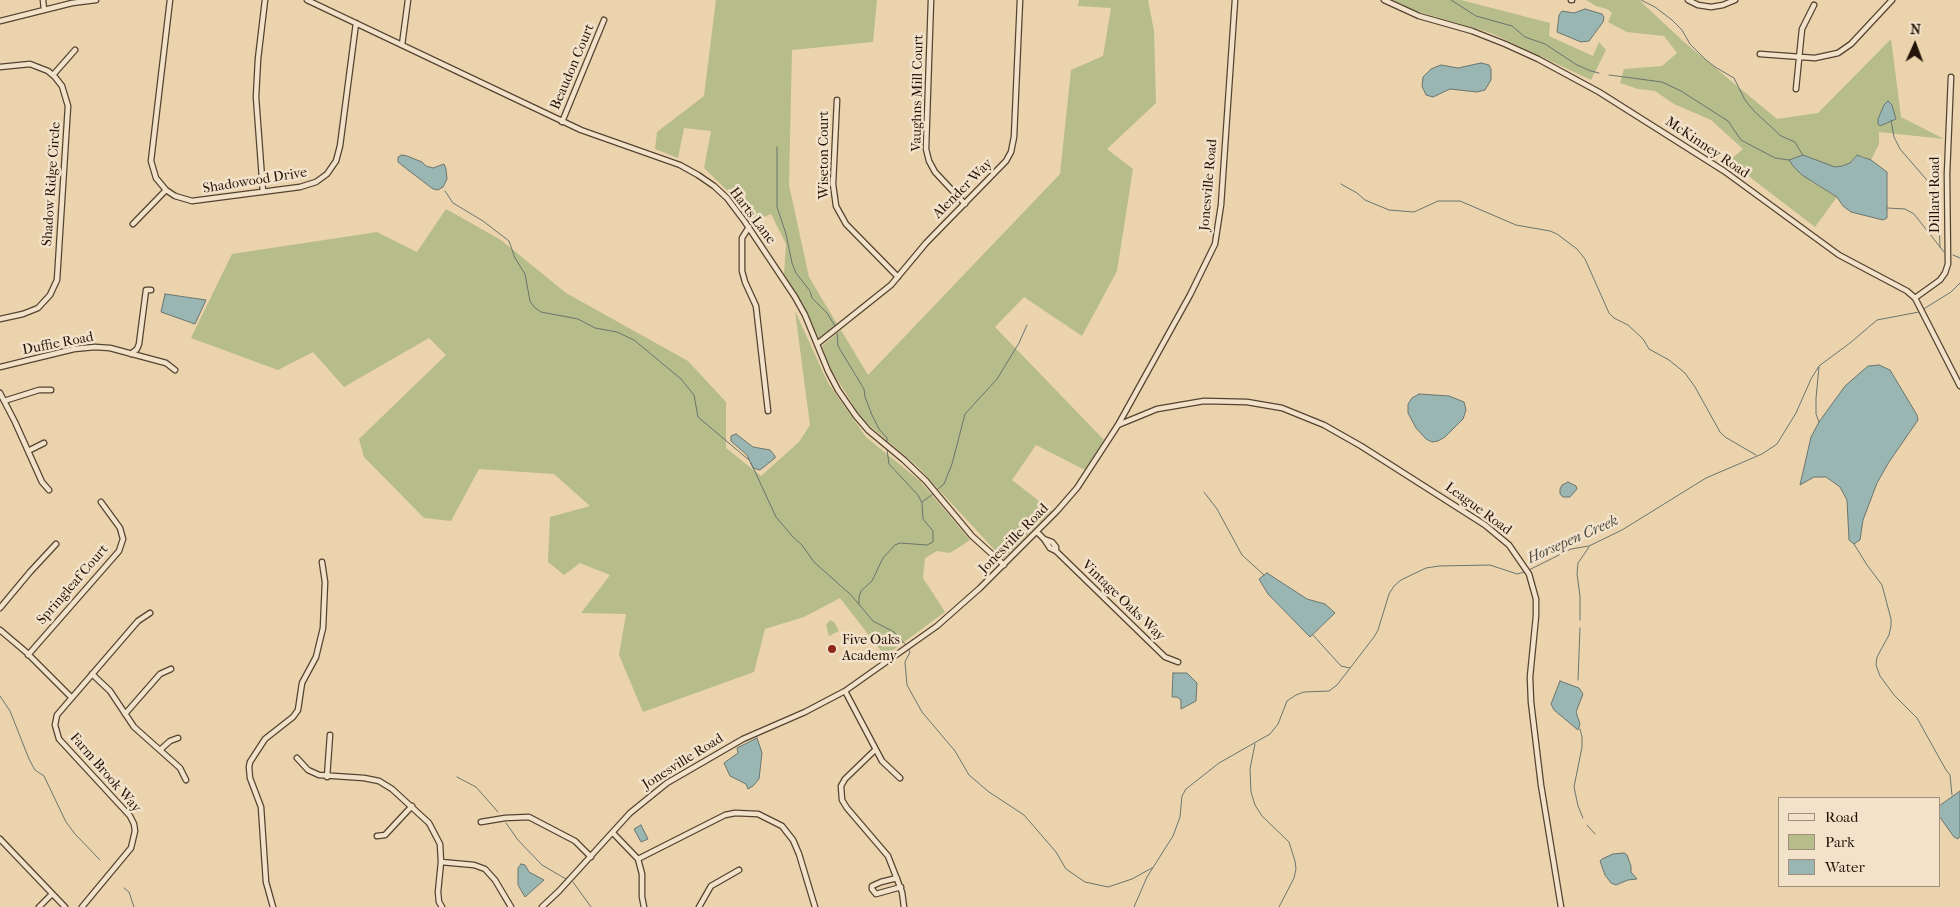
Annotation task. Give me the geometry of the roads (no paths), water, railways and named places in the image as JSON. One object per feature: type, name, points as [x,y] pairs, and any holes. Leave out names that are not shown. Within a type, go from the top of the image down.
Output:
[{"type":"street","points":[[43,0],[44,10]]},
{"type":"street","points":[[0,21],[96,0]]},
{"type":"street","points":[[134,224],[166,190],[156,178],[151,156],[170,0]]},
{"type":"street","points":[[263,192],[256,97],[258,59],[265,0]]},
{"type":"street","name":"Harts Lane","points":[[307,0],[562,122],[597,137],[668,160],[691,170],[721,192],[749,228],[795,297],[834,382],[863,425],[910,465],[936,492],[972,536],[1004,564]]},
{"type":"street","points":[[402,45],[408,0]]},
{"type":"street","name":"Vaughns Mill Court","points":[[931,0],[926,149],[929,161],[935,172],[964,204]]},
{"type":"street","name":"Alender Way","points":[[817,344],[884,291],[926,243],[1004,164],[1012,148],[1020,0]]},
{"type":"street","name":"Jonesville Road","points":[[542,907],[644,801],[686,771],[743,739],[805,712],[846,691],[959,608],[1036,532],[1077,488],[1118,425],[1190,295],[1215,244],[1220,205],[1234,0]]},
{"type":"street","name":"McKinney Road","points":[[1384,0],[1418,16],[1472,31],[1505,44],[1538,59],[1599,92],[1724,172],[1833,251],[1901,287],[1915,298],[1960,386]]},
{"type":"street","points":[[1688,0],[1698,5],[1711,7],[1735,0]]},
{"type":"street","points":[[1883,0],[1888,5]]},
{"type":"street","points":[[1760,54],[1819,58],[1842,50],[1851,44],[1892,0]]},
{"type":"street","points":[[1796,89],[1802,26],[1814,5]]},
{"type":"street","name":"Beaudon Court","points":[[562,122],[604,20]]},
{"type":"street","name":"Shadowood Drive","points":[[166,190],[183,200],[197,201],[311,184],[324,177],[334,164],[340,146],[356,23]]},
{"type":"street","points":[[0,67],[30,64],[40,67],[53,75],[75,50]]},
{"type":"street","name":"Shadow Ridge Circle","points":[[0,319],[23,314],[38,308],[50,295],[57,280],[68,106],[64,89],[53,75]]},
{"type":"street","name":"Dillard Road","points":[[1915,298],[1940,280],[1948,264],[1947,174],[1951,77]]},
{"type":"street","name":"Wiseton Court","points":[[837,100],[833,184],[836,206],[846,224],[898,277]]},
{"type":"street","points":[[749,228],[742,238],[742,270],[745,282],[756,306],[768,411]]},
{"type":"street","points":[[131,354],[137,349],[146,290],[151,290]]},
{"type":"street","name":"Duffie Road","points":[[0,367],[86,347],[110,348],[166,364],[175,370]]},
{"type":"street","points":[[4,401],[39,390],[51,390]]},
{"type":"street","points":[[0,393],[42,482],[48,490]]},
{"type":"street","name":"League Road","points":[[1118,425],[1157,409],[1204,401],[1222,400],[1255,403],[1290,410],[1324,425],[1361,446],[1478,520],[1502,538],[1524,565],[1535,590],[1537,606],[1530,677],[1532,710],[1542,794],[1561,907]]},
{"type":"street","points":[[28,451],[44,443]]},
{"type":"street","name":"Springleaf Court","points":[[28,655],[119,551],[122,539],[120,528],[101,502]]},
{"type":"street","name":"Vintage Oaks Way","points":[[1036,532],[1050,548],[1056,551],[1165,657],[1178,662]]},
{"type":"street","points":[[0,608],[56,544]]},
{"type":"street","points":[[273,907],[266,882],[261,807],[250,778],[249,767],[250,762],[265,739],[293,717],[298,710],[302,683],[316,657],[323,628],[325,582],[322,562]]},
{"type":"street","name":"Farm Brook Way","points":[[82,907],[132,848],[135,831],[130,816],[59,740],[55,725],[57,715],[138,621],[150,613]]},
{"type":"street","points":[[0,630],[71,697]]},
{"type":"street","points":[[125,714],[160,674],[171,669]]},
{"type":"street","points":[[92,674],[110,691],[134,728],[180,768],[186,780]]},
{"type":"street","points":[[846,691],[875,750],[886,767],[900,778]]},
{"type":"street","points":[[327,777],[330,735]]},
{"type":"street","points":[[160,750],[170,741],[178,738]]},
{"type":"street","points":[[875,750],[841,786],[842,800],[888,856],[901,887],[904,907]]},
{"type":"street","points":[[297,758],[308,770],[327,777],[364,778],[379,781],[412,806],[429,824],[437,837],[441,862],[438,892],[442,907]]},
{"type":"street","points":[[377,836],[385,835],[412,806]]},
{"type":"street","points":[[638,859],[725,815],[735,812],[758,814],[782,826],[794,840],[800,854],[814,907]]},
{"type":"street","points":[[480,822],[529,817],[575,841],[592,857]]},
{"type":"street","points":[[613,833],[638,859],[642,874],[644,907]]},
{"type":"street","points":[[0,839],[65,907]]},
{"type":"street","points":[[441,862],[474,865],[486,869],[492,875],[511,907]]},
{"type":"street","points":[[698,907],[711,886],[739,870]]},
{"type":"street","points":[[898,878],[881,882],[872,886],[872,889],[876,894],[901,887]]},
{"type":"street","points":[[39,907],[52,894]]},
{"type":"water","points":[[1585,9],[1602,14],[1604,17],[1603,22],[1589,41],[1581,42],[1557,32],[1559,15],[1562,11],[1574,13]]},
{"type":"water","points":[[1481,63],[1489,65],[1491,69],[1491,80],[1485,90],[1477,92],[1450,89],[1433,97],[1426,95],[1422,86],[1423,77],[1431,69],[1441,65],[1458,68]]},
{"type":"water","points":[[1888,101],[1892,105],[1896,119],[1880,126],[1878,119],[1884,105]]},
{"type":"water","points":[[402,155],[433,168],[444,164],[447,179],[443,187],[438,190],[433,189],[408,170],[398,162],[398,157]]},
{"type":"water","points":[[1803,155],[1835,167],[1850,163],[1857,155],[1871,160],[1887,172],[1887,218],[1883,220],[1851,212],[1843,206],[1837,197],[1802,175],[1789,160]]},
{"type":"water","points":[[165,294],[206,300],[195,324],[161,312]]},
{"type":"water","points":[[1879,365],[1890,370],[1917,415],[1918,420],[1877,483],[1863,520],[1860,540],[1854,544],[1849,540],[1847,500],[1840,487],[1826,477],[1814,477],[1800,485],[1811,437],[1819,422],[1845,386],[1868,366]]},
{"type":"water","points":[[1419,394],[1449,396],[1464,402],[1466,410],[1463,419],[1445,437],[1438,441],[1432,442],[1426,439],[1416,428],[1408,413],[1408,404],[1412,398]]},
{"type":"water","points":[[736,434],[753,447],[770,450],[775,458],[760,470],[753,468],[747,455],[731,441],[731,436]]},
{"type":"water","points":[[1568,482],[1576,486],[1577,489],[1570,497],[1563,497],[1560,494],[1560,489],[1562,485]]},
{"type":"water","points":[[1267,573],[1307,599],[1325,604],[1335,613],[1310,637],[1268,594],[1259,579]]},
{"type":"water","points":[[1173,673],[1187,673],[1197,683],[1196,701],[1181,709],[1181,700],[1177,697],[1172,697]]},
{"type":"water","points":[[1560,681],[1579,688],[1583,694],[1576,712],[1580,724],[1578,730],[1554,710],[1551,704]]},
{"type":"water","points":[[757,738],[762,753],[759,779],[748,789],[746,784],[730,776],[724,763],[738,753],[737,748]]},
{"type":"water","points":[[1960,791],[1960,836],[1958,839],[1954,837],[1940,817],[1940,805]]},
{"type":"water","points":[[641,825],[648,839],[641,842],[634,829]]},
{"type":"water","points":[[1624,853],[1627,855],[1631,872],[1637,879],[1628,880],[1616,885],[1611,883],[1605,875],[1600,861],[1613,854]]},
{"type":"water","points":[[521,864],[525,865],[529,872],[544,880],[525,897],[518,885],[518,868]]},
{"type":"waterway","points":[[1451,0],[1476,16],[1512,26],[1525,37],[1545,44],[1577,65],[1599,73]]},
{"type":"waterway","points":[[1641,0],[1655,7],[1672,20],[1682,30],[1690,44],[1705,59],[1734,78],[1745,100],[1754,111],[1781,136],[1795,142],[1802,154]]},
{"type":"waterway","points":[[1609,75],[1662,82],[1681,91],[1728,121],[1741,140],[1775,158],[1789,160]]},
{"type":"waterway","points":[[1891,120],[1894,137],[1900,149],[1938,193],[1940,247]]},
{"type":"waterway","points":[[777,147],[777,207],[786,234],[792,263],[796,273],[810,291],[812,298],[827,313],[835,326]]},
{"type":"waterway","points":[[1341,184],[1365,200],[1389,210],[1414,212],[1438,201],[1460,201],[1516,225],[1557,234],[1577,249],[1585,259],[1609,313],[1614,318],[1628,325],[1643,339],[1649,349],[1669,360],[1685,373],[1720,432],[1725,437],[1756,455]]},
{"type":"waterway","points":[[445,191],[453,203],[483,221],[509,241],[515,258],[525,274],[530,301],[534,307],[541,312],[578,319],[595,328],[617,332],[634,340],[681,379],[694,395],[698,417],[749,460]]},
{"type":"waterway","points":[[1887,208],[1905,209],[1914,214],[1944,252]]},
{"type":"waterway","points":[[1953,255],[1960,258]]},
{"type":"waterway","name":"Horsepen Creek","points":[[1922,310],[1951,292],[1960,283]]},
{"type":"waterway","name":"Horsepen Creek","points":[[1529,570],[1571,549],[1589,546],[1622,530],[1706,478],[1762,454],[1777,444],[1796,413],[1819,366],[1877,320],[1919,312]]},
{"type":"waterway","points":[[938,489],[944,484],[952,464],[965,414],[997,379],[1019,343],[1027,325]]},
{"type":"waterway","points":[[837,333],[838,346],[864,389],[872,415],[887,441]]},
{"type":"waterway","points":[[1819,367],[1816,398],[1816,414],[1819,422]]},
{"type":"waterway","points":[[859,604],[861,591],[872,581],[883,558],[895,545],[900,543],[927,545],[933,542],[933,531],[923,519],[922,503],[918,495],[889,464],[887,449]]},
{"type":"waterway","points":[[751,463],[776,517],[802,545],[814,562],[851,595],[873,621],[894,632],[906,645]]},
{"type":"waterway","points":[[1204,492],[1217,509],[1242,555],[1264,575]]},
{"type":"waterway","points":[[922,502],[933,494]]},
{"type":"waterway","points":[[1854,544],[1882,585],[1891,619],[1889,635],[1877,657],[1876,665],[1880,676],[1894,695],[1917,718],[1950,775],[1952,795]]},
{"type":"waterway","points":[[1580,620],[1578,563],[1589,547]]},
{"type":"waterway","name":"Horsepen Creek","points":[[1134,907],[1147,877],[1173,836],[1180,817],[1182,796],[1186,789],[1219,763],[1270,734],[1278,724],[1287,701],[1304,692],[1329,691],[1337,685],[1374,637],[1389,594],[1401,580],[1426,568],[1439,566],[1490,565],[1517,574],[1525,572]]},
{"type":"waterway","points":[[1578,680],[1580,628]]},
{"type":"waterway","points":[[1312,634],[1341,666],[1350,668]]},
{"type":"waterway","points":[[908,648],[910,652],[905,662],[907,685],[922,712],[955,751],[969,775],[989,792],[1024,815],[1056,852],[1066,869],[1085,882],[1108,887],[1132,879],[1152,868]]},
{"type":"waterway","points":[[0,696],[10,711],[29,759],[35,770],[44,776],[66,822],[100,860]]},
{"type":"waterway","points":[[1580,729],[1582,747],[1574,787],[1583,818]]},
{"type":"waterway","points":[[1255,744],[1250,769],[1251,792],[1255,805],[1262,816],[1289,842],[1295,861],[1294,878],[1279,907]]},
{"type":"waterway","points":[[457,777],[476,787],[498,812]]},
{"type":"waterway","points":[[506,823],[518,840],[542,865],[566,879]]},
{"type":"waterway","points":[[1587,825],[1595,834]]},
{"type":"waterway","points":[[573,882],[591,907]]},
{"type":"waterway","points":[[124,888],[129,892],[134,907]]},
{"type":"place","name":"Five Oaks Academy","points":[[832,649]]}]
